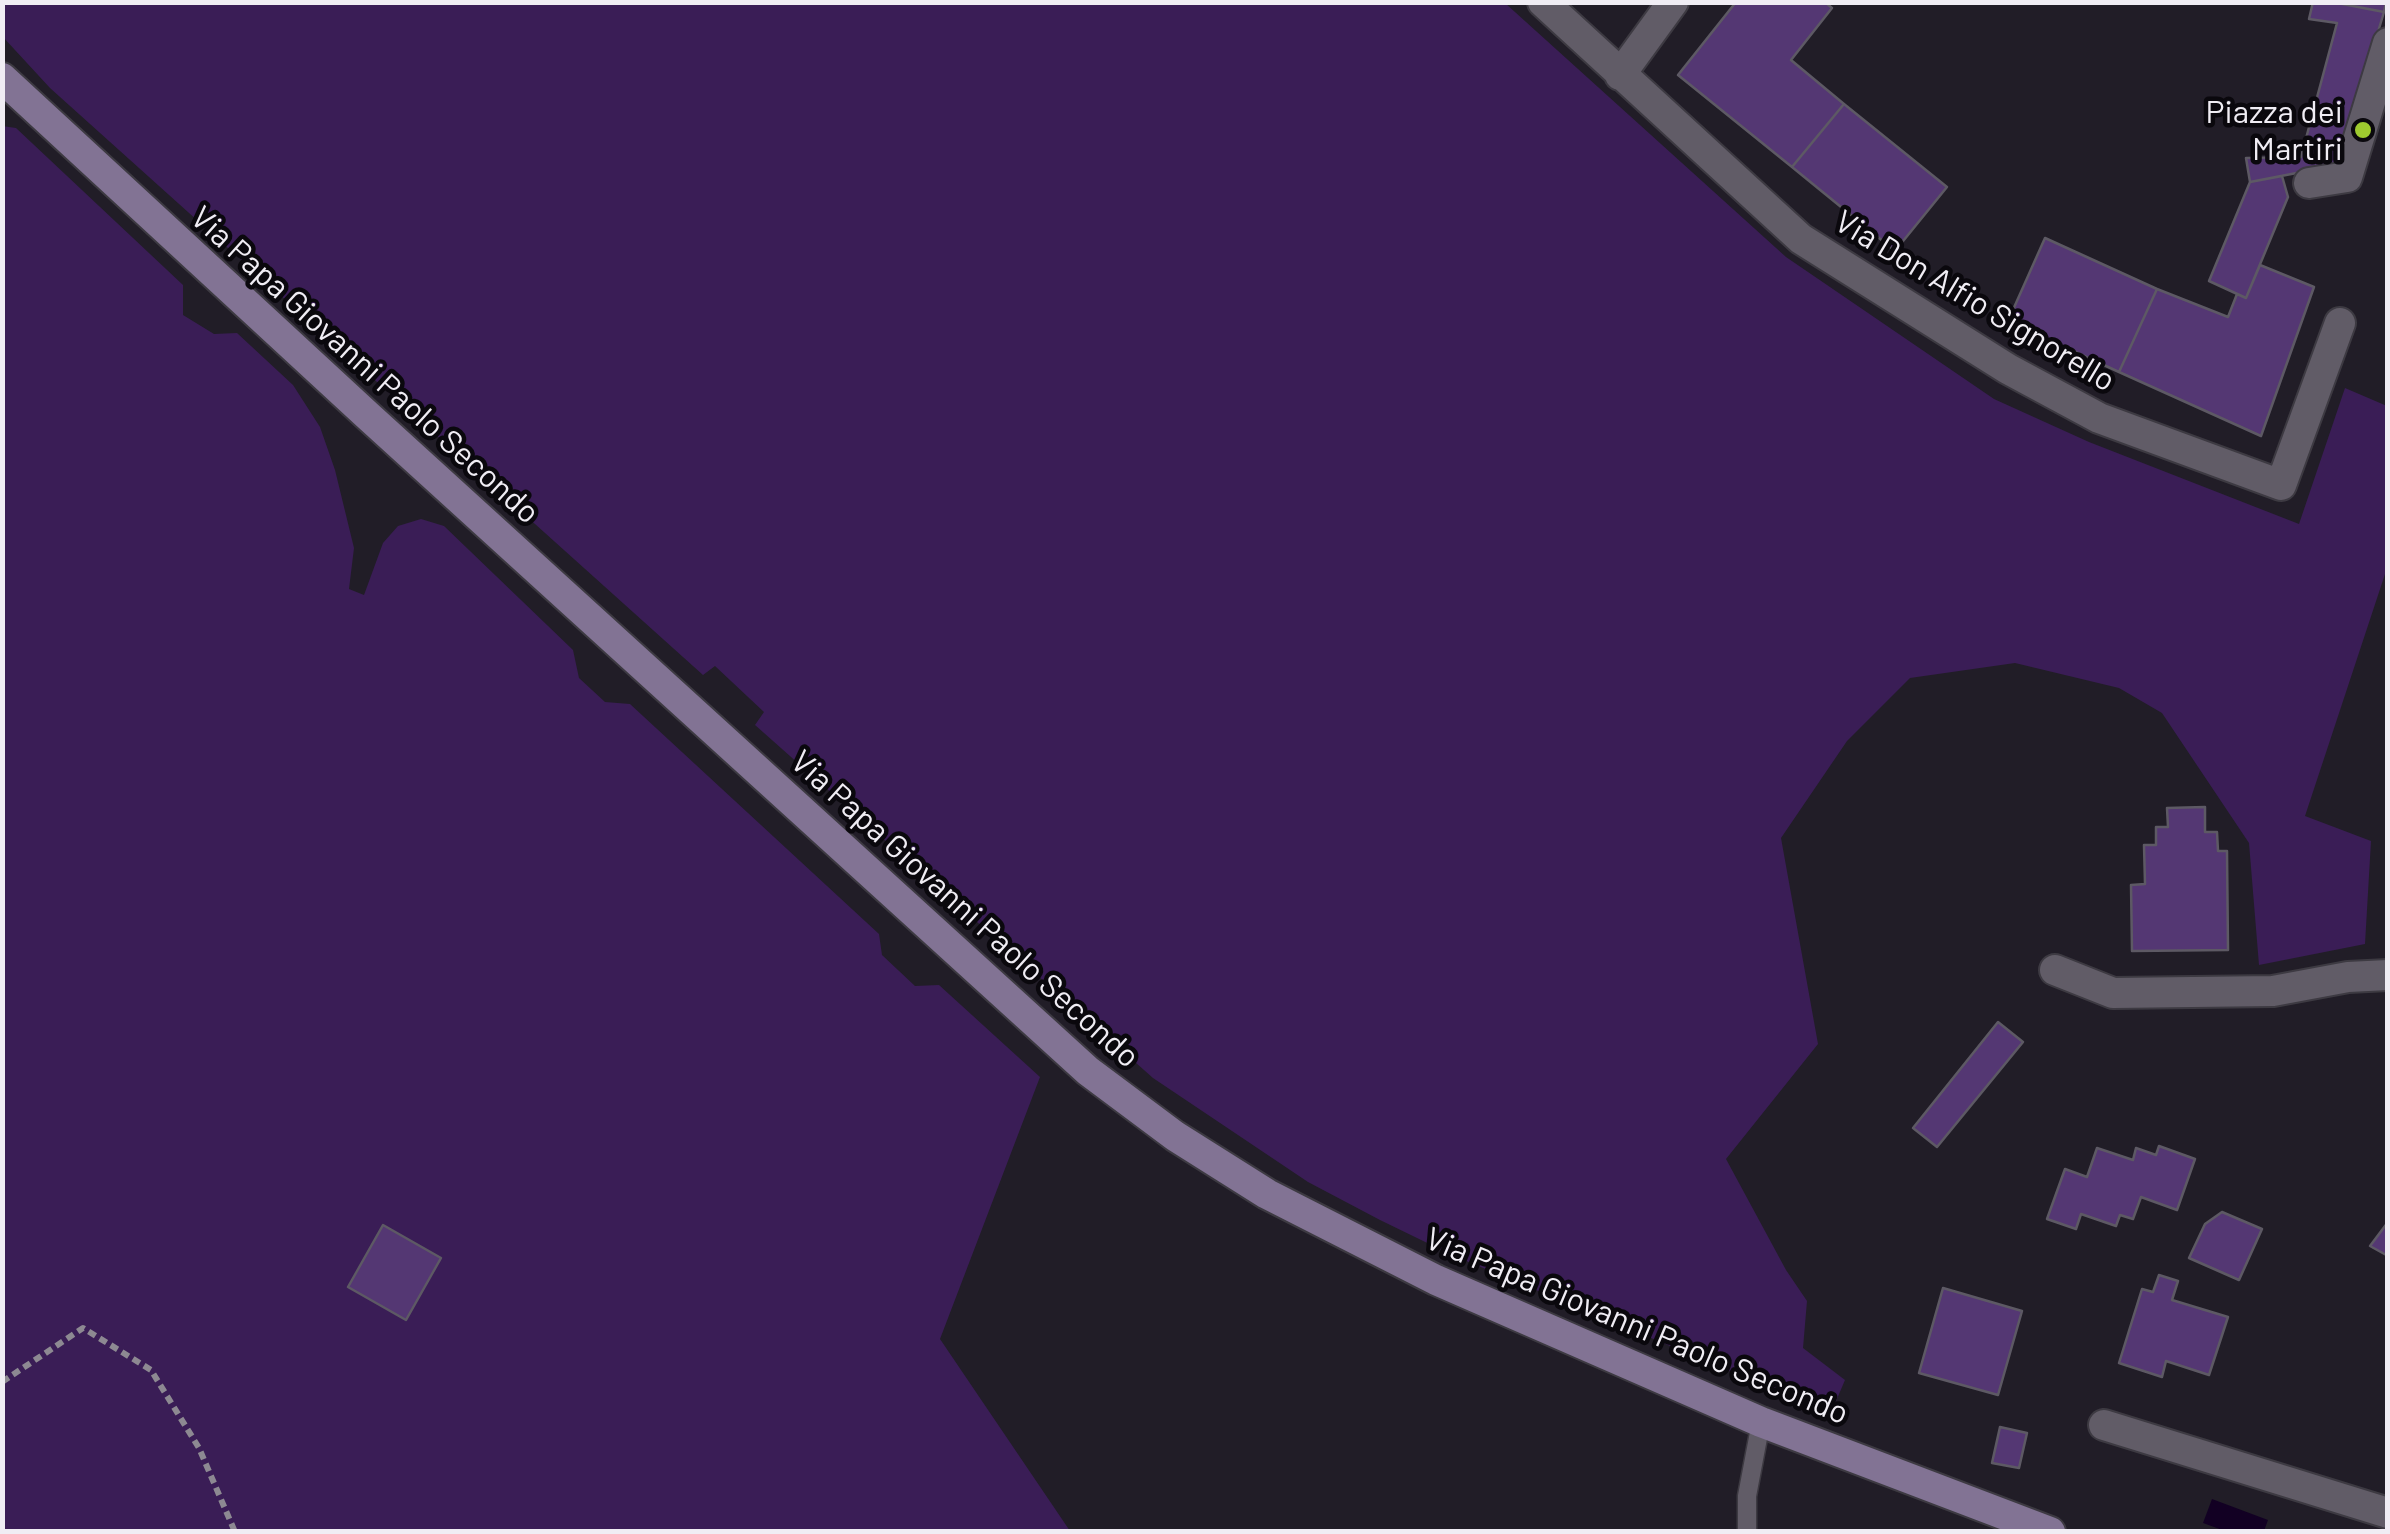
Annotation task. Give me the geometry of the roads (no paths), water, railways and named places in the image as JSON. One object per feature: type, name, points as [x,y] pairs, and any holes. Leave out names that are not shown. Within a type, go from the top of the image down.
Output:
[{"type":"main road","name":"Via Papa Giovanni Paolo Secondo","points":[[2,78],[1088,1071],[1175,1136],[1267,1194],[1436,1280],[1761,1422],[2050,1532]]},
{"type":"street","name":"Via Don Alfio Signorello","points":[[1542,2],[1802,239],[2008,370],[2100,418],[2281,485],[2340,323]]},
{"type":"street","points":[[1620,75],[1673,2]]},
{"type":"street","points":[[2309,182],[2347,176],[2388,43]]},
{"type":"street","points":[[2055,970],[2113,993],[2273,991],[2388,974]]},
{"type":"street","points":[[2104,1425],[2388,1513]]},
{"type":"lane","points":[[1747,1532],[1747,1496],[1761,1422]]},
{"type":"place","name":"Piazza dei Martiri","points":[[2363,130]]}]
